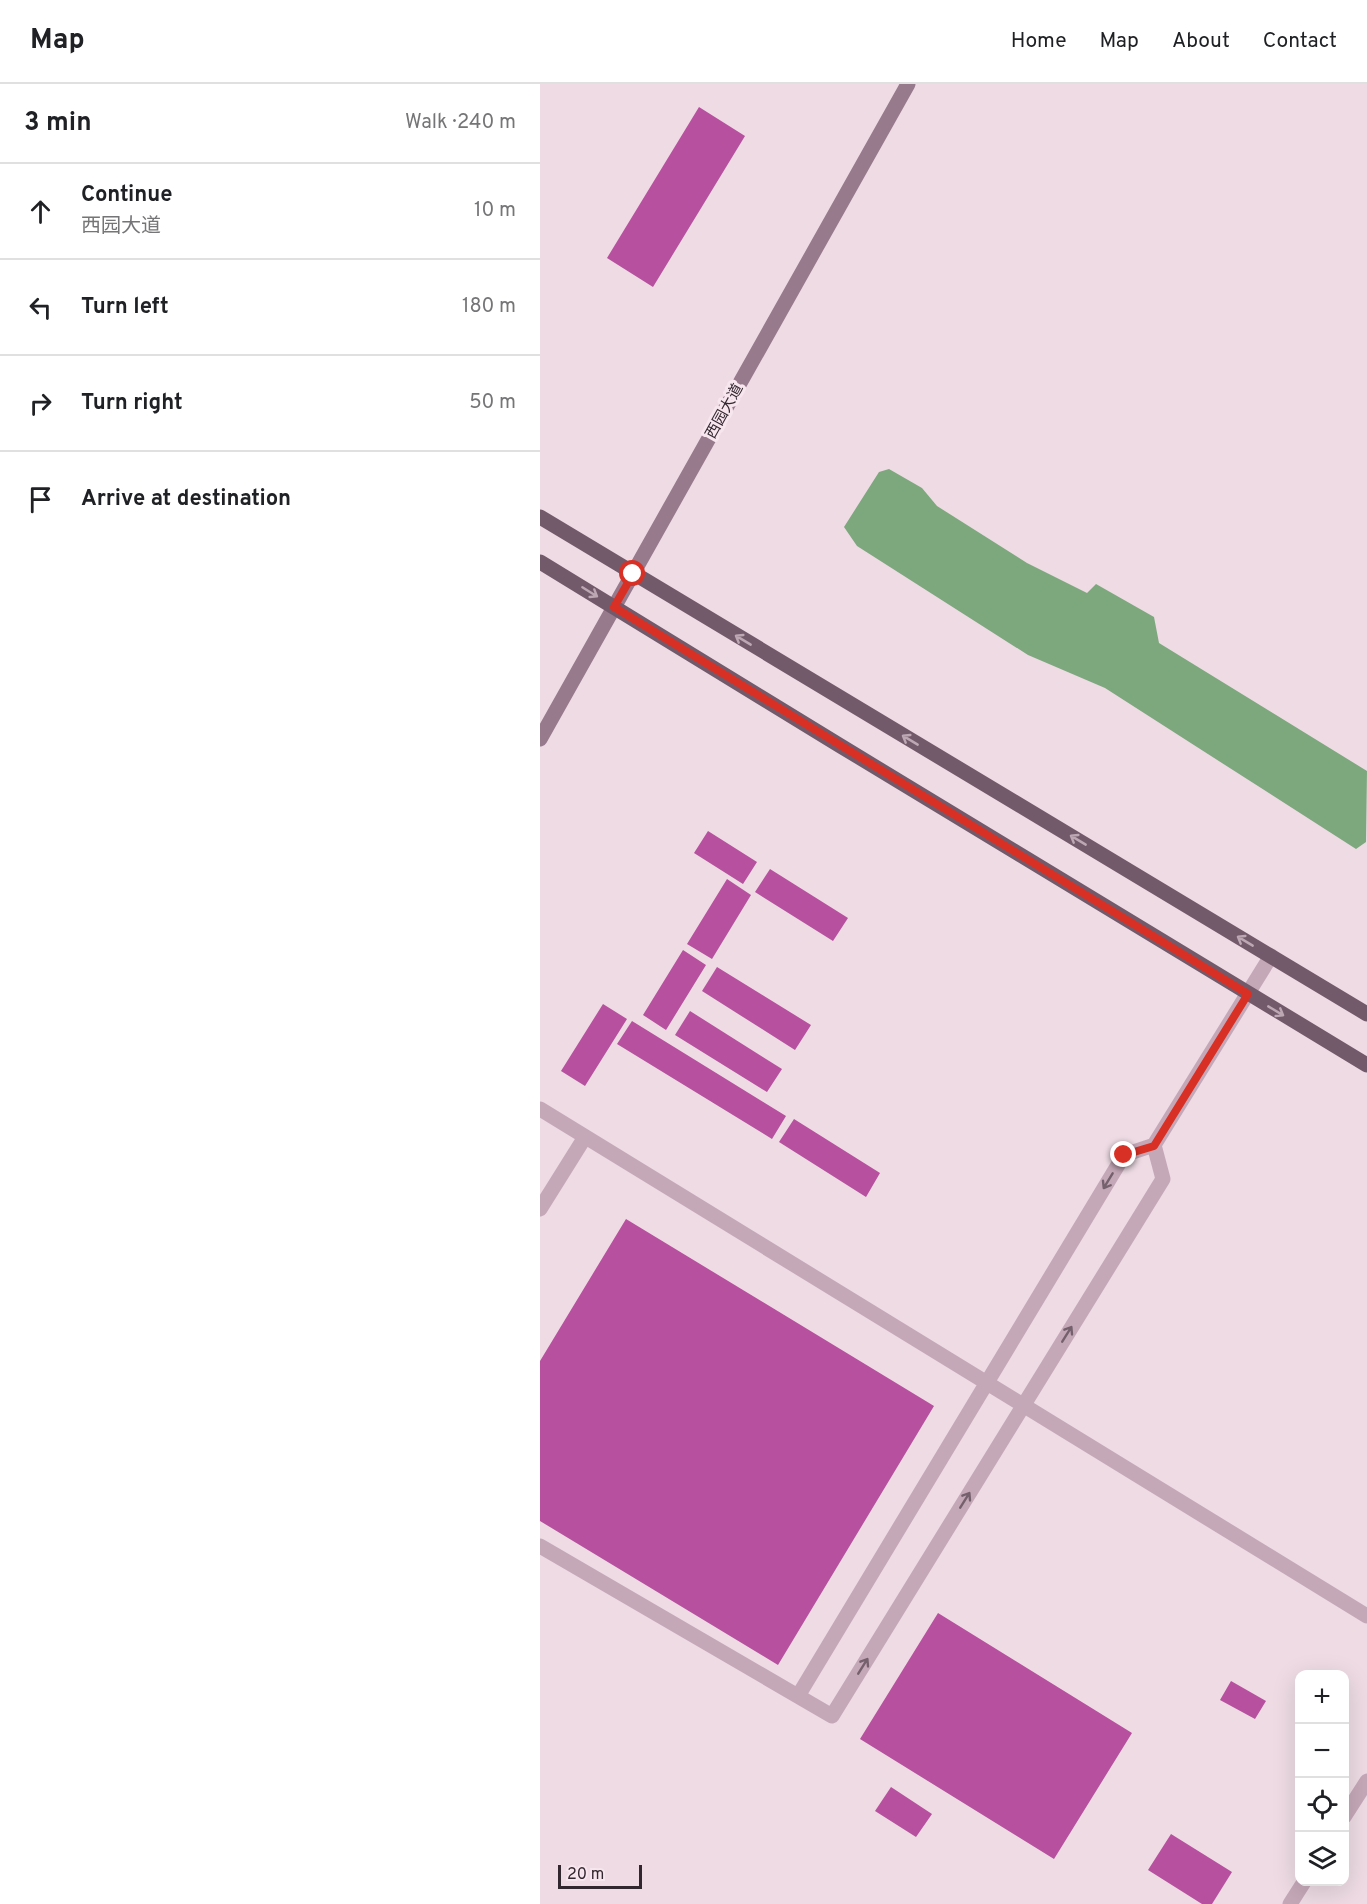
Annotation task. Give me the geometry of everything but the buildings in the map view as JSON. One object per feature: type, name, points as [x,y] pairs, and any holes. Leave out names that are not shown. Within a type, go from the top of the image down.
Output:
[{"type":"main road","points":[[540,517],[1367,1014]]},
{"type":"main road","points":[[540,562],[1367,1065]]},
{"type":"street","name":"西园大道","points":[[540,739],[908,84]]},
{"type":"lane","points":[[798,1696],[1124,1155],[1154,1146],[1271,957]]},
{"type":"lane","points":[[540,1109],[1367,1616]]},
{"type":"lane","points":[[540,1209],[585,1137]]},
{"type":"lane","points":[[540,1546],[832,1716],[1163,1179],[1154,1146]]},
{"type":"lane","points":[[1349,1809],[1367,1781]]},
{"type":"lane","points":[[1290,1904],[1301,1886]]},
{"type":"shaded area","points":[[889,469],[922,488],[937,506],[1027,563],[1087,593],[1096,584],[1154,617],[1159,643],[1367,771],[1366,842],[1356,849],[1105,688],[1028,655],[857,546],[844,527],[879,472]]},
{"type":"route","points":[[633,574],[614,607],[1248,994],[1154,1146],[1124,1155]]}]
